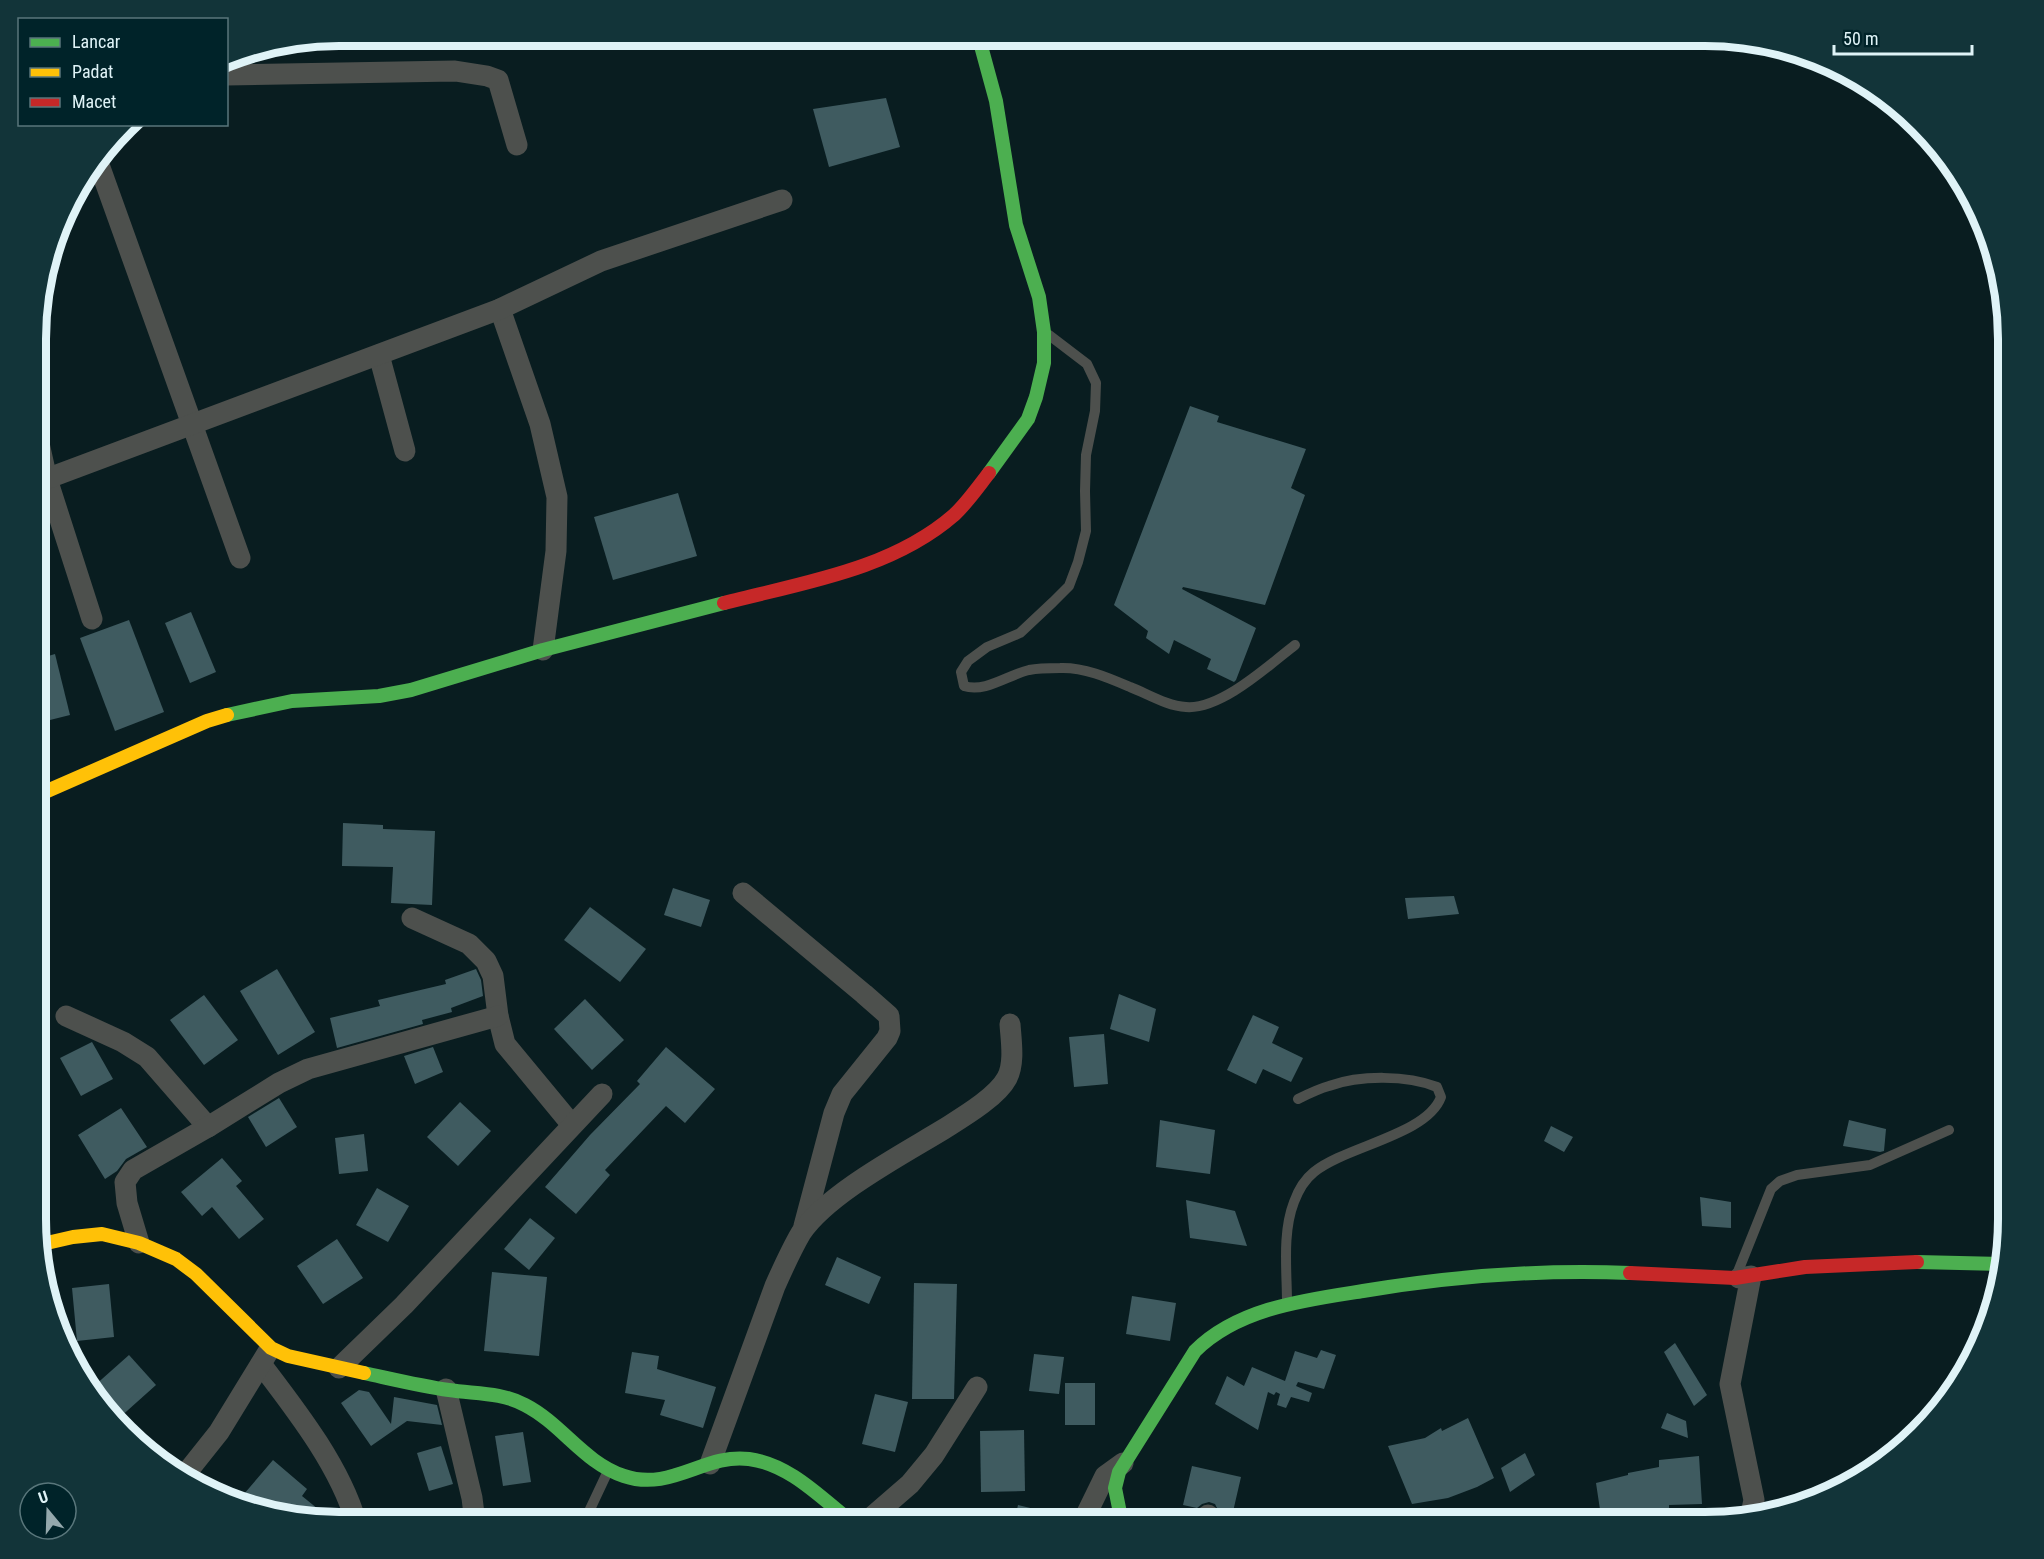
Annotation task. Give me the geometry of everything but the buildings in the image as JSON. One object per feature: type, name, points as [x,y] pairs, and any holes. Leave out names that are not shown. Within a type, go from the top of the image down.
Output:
[{"type":"street","points":[[46,791],[207,721],[245,710],[292,701],[379,696],[411,690],[543,650],[831,575],[875,561],[914,543],[954,515],[976,490],[1028,419],[1044,363],[1044,332],[1039,297],[1016,225],[996,101],[981,46]]},
{"type":"street","points":[[228,75],[455,71],[487,76],[498,80],[517,145]]},
{"type":"street","points":[[101,170],[240,558]]},
{"type":"street","points":[[46,480],[500,309],[602,261],[782,200]]},
{"type":"street","points":[[500,309],[540,424],[556,497],[556,551],[543,650]]},
{"type":"street","points":[[379,355],[405,451]]},
{"type":"street","points":[[46,489],[92,619]]},
{"type":"street","points":[[743,893],[889,1016],[890,1030],[887,1038],[842,1094],[834,1113],[802,1232]]},
{"type":"street","points":[[412,918],[469,944],[486,961],[493,976],[498,1016],[505,1044],[572,1125]]},
{"type":"street","points":[[66,1016],[123,1042],[147,1057],[208,1127]]},
{"type":"street","points":[[139,1243],[127,1203],[125,1182],[139,1165],[208,1127],[279,1083],[308,1069],[498,1016]]},
{"type":"street","points":[[710,1464],[775,1286],[802,1232],[818,1213],[841,1196],[957,1121],[996,1091],[1008,1077],[1011,1059],[1010,1024]]},
{"type":"street","points":[[339,1368],[404,1305],[602,1094]]},
{"type":"street","points":[[47,1243],[102,1234],[139,1243],[176,1259],[196,1274],[266,1356],[348,1498],[353,1512]]},
{"type":"street","points":[[1735,1278],[1805,1267],[1874,1263],[1933,1261],[1994,1264]]},
{"type":"street","points":[[1120,1512],[1115,1488],[1124,1463],[1195,1352],[1209,1337],[1248,1316],[1308,1300],[1428,1280],[1497,1273],[1588,1271],[1735,1278],[1751,1276],[1730,1384],[1754,1500],[1752,1509]]},
{"type":"street","points":[[266,1356],[288,1356],[446,1389],[496,1394],[513,1399],[534,1411],[608,1471],[650,1482],[675,1477],[710,1464],[749,1459],[792,1476],[839,1512]]},
{"type":"street","points":[[189,1470],[219,1432],[266,1356]]},
{"type":"street","points":[[878,1512],[910,1484],[934,1455],[977,1387]]},
{"type":"street","points":[[446,1389],[473,1512]]},
{"type":"street","points":[[1087,1512],[1105,1476],[1112,1469],[1124,1463]]},
{"type":"lane","points":[[1044,332],[1087,364],[1096,382],[1095,411],[1086,455],[1086,531],[1069,586],[1020,633],[987,647],[968,661],[961,672],[964,686],[984,687],[1030,670],[1066,668],[1106,676],[1172,704],[1197,706],[1215,701],[1244,684],[1295,645]]},
{"type":"lane","points":[[1287,1306],[1287,1236],[1293,1205],[1301,1186],[1314,1172],[1427,1117],[1441,1097],[1437,1087],[1421,1081],[1398,1078],[1338,1083],[1298,1099]]},
{"type":"lane","points":[[1735,1278],[1772,1189],[1780,1181],[1797,1175],[1870,1165],[1949,1130]]},
{"type":"lane","points":[[589,1512],[608,1471]]},
{"type":"traffic: fast","points":[[981,46],[996,101],[1016,225],[1039,297],[1044,332],[1044,363],[1028,419],[989,473]]},
{"type":"traffic: fast","points":[[227,715],[292,701],[379,696],[411,690],[543,650],[724,603]]},
{"type":"traffic: fast","points":[[1917,1262],[1994,1264]]},
{"type":"traffic: fast","points":[[1120,1512],[1115,1488],[1119,1472],[1195,1351],[1212,1336],[1252,1315],[1273,1308],[1341,1294],[1430,1281],[1529,1273],[1630,1273]]},
{"type":"traffic: fast","points":[[364,1373],[516,1401],[550,1422],[597,1462],[624,1476],[641,1480],[673,1476],[718,1461],[749,1459],[764,1462],[792,1475],[839,1512]]},
{"type":"traffic: slow","points":[[46,791],[207,721],[227,715]]},
{"type":"traffic: slow","points":[[47,1243],[102,1234],[139,1243],[176,1259],[196,1274],[271,1348],[288,1356],[364,1373]]},
{"type":"traffic: jam","points":[[724,603],[844,572],[902,549],[929,534],[954,515],[989,473]]},
{"type":"traffic: jam","points":[[1630,1273],[1735,1278],[1805,1267],[1917,1262]]}]
